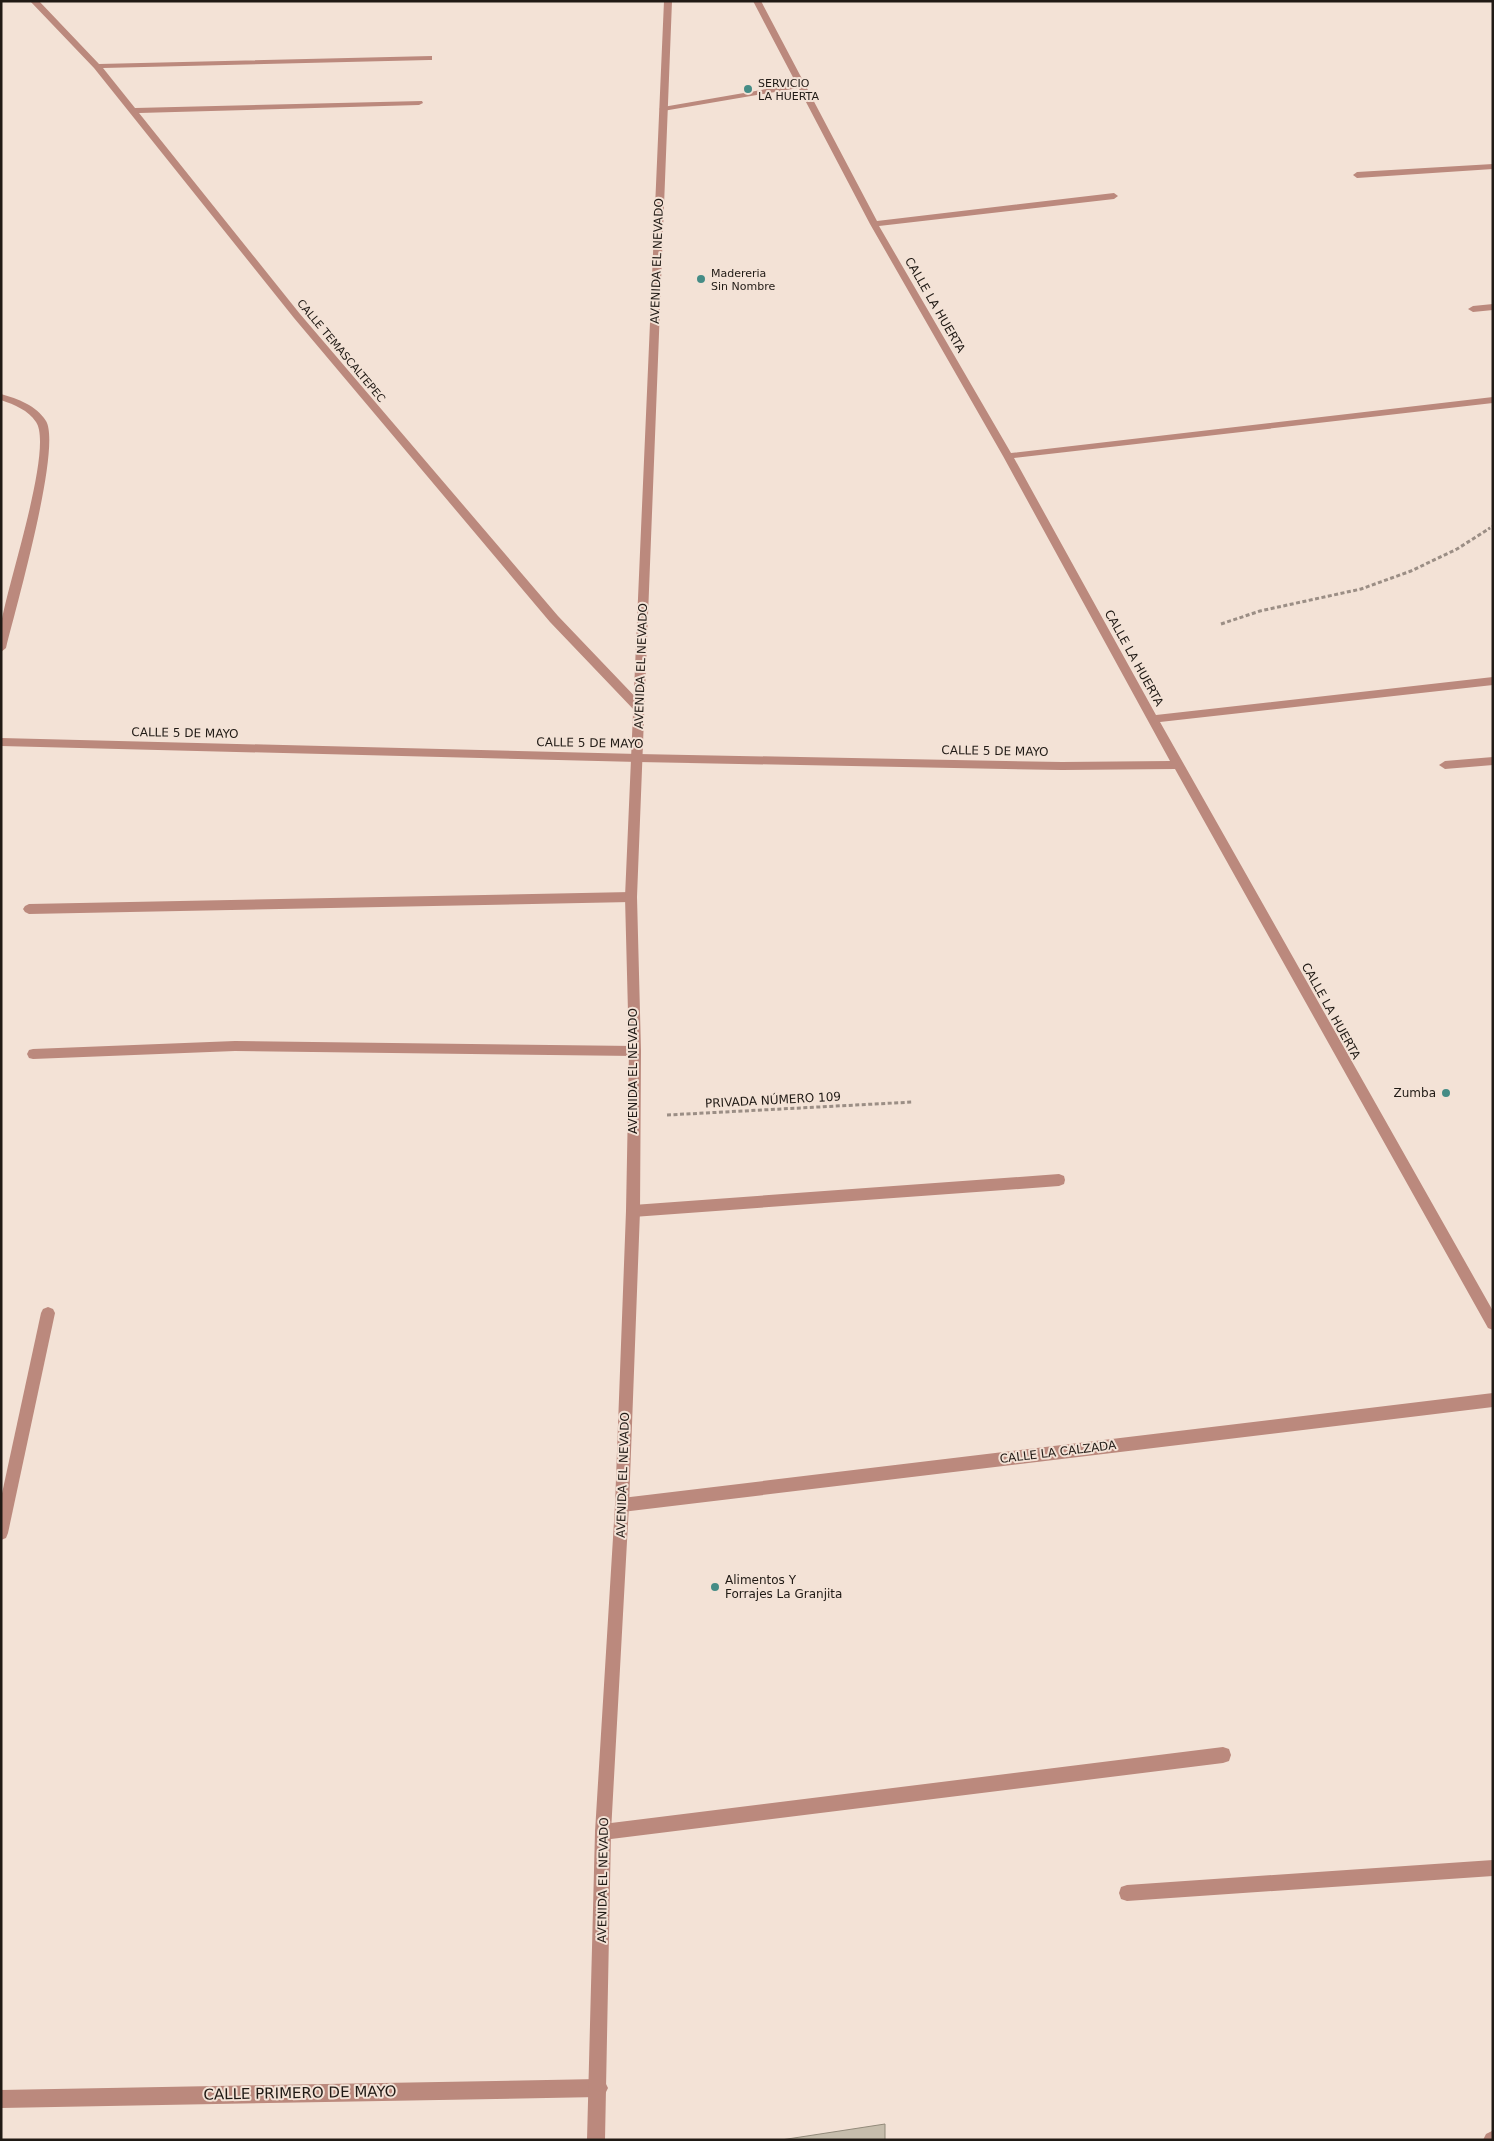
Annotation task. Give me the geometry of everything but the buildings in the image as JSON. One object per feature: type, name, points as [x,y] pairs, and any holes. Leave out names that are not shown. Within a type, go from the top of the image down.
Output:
[{"type":"street","name":"CALLE TEMASCALTEPEC","points":[[34,1],[97,66],[297,316],[554,619],[639,708]]},
{"type":"street","name":"AVENIDA EL NEVADO","points":[[596,2140],[603,1832],[622,1505],[633,1212],[635,1051],[631,897],[668,1]]},
{"type":"street","name":"CALLE LA HUERTA","points":[[757,1],[874,224],[1008,456],[1178,765],[1493,1324]]},
{"type":"street","points":[[97,66],[430,58]]},
{"type":"street","points":[[663,109],[801,86]]},
{"type":"street","points":[[133,111],[418,103]]},
{"type":"street","points":[[1357,175],[1493,166]]},
{"type":"street","points":[[874,224],[1114,196]]},
{"type":"street","points":[[1473,309],[1493,307]]},
{"type":"street","points":[[1,397],[23,404],[42,422],[45,441],[42,477],[1,648]]},
{"type":"street","points":[[1008,456],[1493,400]]},
{"type":"street","points":[[1154,719],[1493,681]]},
{"type":"street","name":"CALLE 5 DE MAYO","points":[[1,742],[638,758],[1062,766],[1178,765]]},
{"type":"street","points":[[1445,765],[1493,761]]},
{"type":"street","points":[[30,909],[631,897]]},
{"type":"street","points":[[33,1054],[236,1046],[635,1051]]},
{"type":"street","points":[[633,1212],[1059,1180]]},
{"type":"street","points":[[1,1533],[48,1312]]},
{"type":"street","name":"CALLE LA CALZADA","points":[[622,1505],[1493,1400]]},
{"type":"street","points":[[603,1832],[1223,1754]]},
{"type":"street","points":[[1127,1893],[1493,1868]]},
{"type":"street","name":"CALLE PRIMERO DE MAYO","points":[[1,2099],[598,2088]]},
{"type":"path","points":[[1222,624],[1260,610],[1361,589],[1411,571],[1458,549],[1493,526]]},
{"type":"path","name":"PRIVADA NÚMERO 109","points":[[633,1117],[913,1102]]},
{"type":"place","name":"SERVICIO LA HUERTA","points":[[748,89]]},
{"type":"place","name":"Madereria Sin Nombre","points":[[701,279]]},
{"type":"place","name":"Zumba","points":[[1446,1093]]},
{"type":"place","name":"Alimentos Y Forrajes La Granjita","points":[[715,1587]]}]
